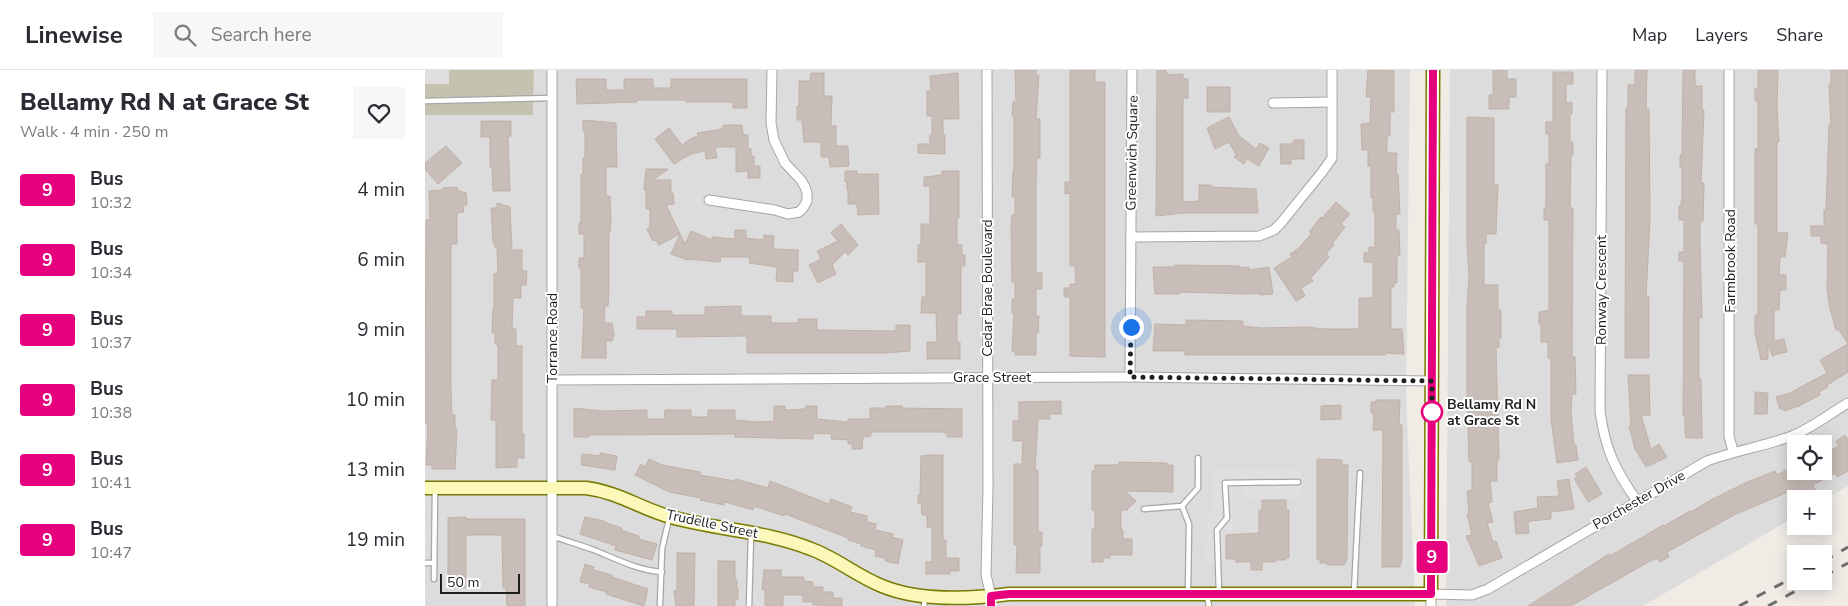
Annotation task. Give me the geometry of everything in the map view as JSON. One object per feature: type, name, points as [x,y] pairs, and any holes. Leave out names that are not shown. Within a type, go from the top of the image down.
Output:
[{"type":"street","name":"Torrance Road","points":[[552,70],[552,606]]},
{"type":"street","points":[[709,200],[775,210],[788,214],[799,212],[807,200],[805,187],[785,163],[774,140],[771,122],[772,70]]},
{"type":"street","name":"Cedar Brae Boulevard","points":[[987,70],[986,377],[988,488],[986,575],[991,601]]},
{"type":"street","name":"Greenwich Square","points":[[1130,377],[1132,70]]},
{"type":"street","points":[[1131,237],[1259,236],[1275,230],[1332,158],[1332,70]]},
{"type":"street","points":[[1431,600],[1433,70]]},
{"type":"street","name":"Ronway Crescent","points":[[1602,70],[1600,411],[1603,435],[1608,450],[1618,471],[1637,501]]},
{"type":"street","name":"Farmbrook Road","points":[[1729,70],[1729,436],[1733,451]]},
{"type":"street","points":[[1273,102],[1332,102]]},
{"type":"street","name":"Grace Street","points":[[553,380],[1130,377],[1432,381]]},
{"type":"street","name":"Porchester Drive","points":[[1431,600],[1472,595],[1488,589],[1707,461],[1733,451],[1759,447],[1794,435],[1848,403]]},
{"type":"street","name":"Trudelle Street","points":[[430,488],[586,488],[602,490],[670,517],[780,538],[812,549],[881,586],[925,601],[991,601],[1009,594],[1188,595],[1212,598],[1354,594],[1431,600]]},
{"type":"lane","points":[[425,101],[552,98]]},
{"type":"lane","points":[[1144,509],[1182,506],[1197,488],[1198,458]]},
{"type":"lane","points":[[1354,594],[1360,474]]},
{"type":"lane","points":[[1212,598],[1217,530],[1227,518],[1225,483],[1298,482]]},
{"type":"lane","points":[[430,488],[434,579]]},
{"type":"lane","points":[[1182,506],[1189,524],[1188,595]]},
{"type":"lane","points":[[660,604],[662,549],[670,517]]},
{"type":"lane","points":[[749,606],[751,533]]},
{"type":"lane","points":[[552,536],[651,572],[662,572]]},
{"type":"lane","points":[[425,563],[433,563]]},
{"type":"shaded area","points":[[425,70],[534,70],[533,115],[425,115]]},
{"type":"shaded area","points":[[425,70],[449,70],[449,84],[425,84]]},
{"type":"shaded area","points":[[534,70],[1410,70],[1406,393],[1415,606],[425,606],[425,115],[533,115]]},
{"type":"shaded area","points":[[1450,70],[1848,70],[1848,486],[1832,495],[1832,490],[1787,490],[1787,521],[1643,606],[1446,606]]},
{"type":"shaded area","points":[[1213,468],[1301,468],[1301,500],[1244,499],[1244,489],[1233,489],[1233,530],[1223,530],[1223,562],[1206,562],[1207,515],[1213,515]]},
{"type":"building","points":[[1015,70],[1036,70],[1036,75],[1039,75],[1036,119],[1040,119],[1040,158],[1037,158],[1036,180],[1036,273],[1042,273],[1042,289],[1036,289],[1036,316],[1039,316],[1038,333],[1036,333],[1036,355],[1015,355],[1015,351],[1012,351],[1014,313],[1012,313],[1012,299],[1015,299],[1015,282],[1012,282],[1011,226],[1012,215],[1015,215],[1015,197],[1012,197],[1014,116],[1012,116],[1013,102],[1016,102]]},
{"type":"building","points":[[1070,70],[1095,70],[1095,82],[1105,82],[1105,357],[1070,356],[1070,297],[1064,297],[1064,288],[1070,288],[1070,284],[1076,284],[1075,266],[1070,266],[1070,193],[1065,194],[1065,182],[1070,182]]},
{"type":"building","points":[[1157,70],[1166,70],[1168,75],[1183,74],[1183,79],[1188,79],[1188,98],[1183,98],[1183,202],[1199,201],[1199,185],[1256,189],[1258,213],[1183,213],[1156,216]]},
{"type":"building","points":[[1368,70],[1394,71],[1394,112],[1390,112],[1390,136],[1387,136],[1387,153],[1397,153],[1396,174],[1398,174],[1400,214],[1396,214],[1396,230],[1399,230],[1400,255],[1397,256],[1397,283],[1394,283],[1394,287],[1391,287],[1391,329],[1402,329],[1404,354],[1185,355],[1185,351],[1153,351],[1155,324],[1186,325],[1186,320],[1243,321],[1243,326],[1261,328],[1359,329],[1359,298],[1373,298],[1373,262],[1364,262],[1364,253],[1369,253],[1369,247],[1375,247],[1375,212],[1373,212],[1373,198],[1371,198],[1371,166],[1368,166],[1368,150],[1362,150],[1361,124],[1370,123],[1371,97],[1366,97]]},
{"type":"building","points":[[1493,70],[1507,70],[1507,79],[1516,79],[1516,97],[1509,97],[1509,109],[1489,109],[1489,95],[1493,95]]},
{"type":"building","points":[[1635,70],[1647,70],[1646,109],[1649,109],[1650,219],[1646,297],[1649,297],[1649,358],[1625,358],[1626,108],[1628,108],[1628,85],[1635,85]]},
{"type":"building","points":[[1683,70],[1695,70],[1695,86],[1702,86],[1702,110],[1704,110],[1701,183],[1704,183],[1703,221],[1700,221],[1702,318],[1699,318],[1699,379],[1701,379],[1702,438],[1686,438],[1685,416],[1683,416],[1684,261],[1679,261],[1679,252],[1684,252],[1684,220],[1679,220],[1679,206],[1681,206],[1682,201],[1680,155],[1682,155]]},
{"type":"building","points":[[1758,70],[1778,70],[1777,233],[1788,233],[1785,257],[1780,257],[1779,275],[1786,275],[1786,290],[1780,290],[1779,310],[1774,310],[1774,341],[1784,339],[1787,352],[1774,355],[1773,357],[1768,344],[1768,359],[1761,360],[1755,333],[1755,315],[1758,315],[1758,224],[1755,224],[1755,149],[1758,149],[1758,101],[1755,101],[1755,89],[1758,89]]},
{"type":"building","points":[[1831,70],[1848,70],[1848,344],[1839,330],[1836,330],[1830,309],[1827,289],[1828,244],[1821,243],[1821,236],[1811,236],[1811,226],[1824,226],[1824,210],[1826,210],[1829,125],[1831,125],[1829,84],[1831,84]]},
{"type":"building","points":[[1553,72],[1573,72],[1573,84],[1566,84],[1566,103],[1572,102],[1570,142],[1573,142],[1573,155],[1571,155],[1570,208],[1573,208],[1572,357],[1575,357],[1576,394],[1572,394],[1571,412],[1574,445],[1576,445],[1578,460],[1557,463],[1551,419],[1551,358],[1548,358],[1548,342],[1541,342],[1541,324],[1539,324],[1539,312],[1549,310],[1549,220],[1544,220],[1544,208],[1546,208],[1546,164],[1549,164],[1549,134],[1546,134],[1546,122],[1553,122]]},
{"type":"building","points":[[811,73],[824,73],[824,96],[832,96],[831,126],[836,126],[836,146],[848,146],[849,166],[830,167],[829,157],[821,157],[821,142],[804,142],[802,120],[797,120],[799,81],[810,81]]},
{"type":"building","points":[[958,73],[959,119],[943,119],[945,154],[918,153],[918,144],[930,144],[930,135],[932,135],[932,116],[927,116],[927,91],[931,91],[930,76]]},
{"type":"building","points":[[576,79],[606,79],[606,90],[624,90],[624,79],[653,79],[653,88],[671,88],[671,79],[747,79],[747,108],[733,108],[733,102],[686,102],[686,100],[637,100],[637,102],[577,104]]},
{"type":"building","points":[[1207,87],[1230,87],[1230,112],[1207,112]]},
{"type":"building","points":[[1229,117],[1239,136],[1256,149],[1260,143],[1269,148],[1259,166],[1247,159],[1244,164],[1234,157],[1236,155],[1229,142],[1215,149],[1207,128]]},
{"type":"building","points":[[1467,117],[1494,118],[1494,185],[1498,185],[1496,234],[1486,234],[1486,244],[1484,243],[1484,285],[1498,285],[1498,310],[1501,310],[1501,338],[1499,338],[1499,347],[1496,347],[1499,460],[1497,460],[1497,481],[1490,481],[1492,502],[1488,503],[1493,522],[1487,523],[1493,542],[1496,541],[1502,558],[1479,566],[1466,536],[1472,535],[1467,514],[1469,513],[1467,491],[1472,490],[1472,462],[1469,462],[1467,394],[1467,304],[1469,277],[1467,243]]},
{"type":"building","points":[[583,120],[616,123],[617,167],[606,167],[606,196],[610,196],[611,219],[609,232],[609,292],[608,306],[605,306],[604,323],[612,323],[614,335],[612,341],[606,341],[606,358],[582,358],[584,308],[581,308],[581,268],[579,268],[579,258],[584,258],[584,234],[579,234],[579,223],[581,223],[581,174],[583,174],[583,158],[585,158]]},
{"type":"building","points":[[481,121],[511,121],[511,136],[508,137],[510,191],[493,191],[492,167],[490,167],[490,137],[481,137]]},
{"type":"building","points":[[723,125],[742,125],[743,135],[748,135],[748,149],[751,149],[751,156],[754,156],[754,166],[760,166],[760,178],[748,178],[748,171],[736,172],[736,147],[715,147],[717,158],[706,159],[705,151],[691,154],[674,164],[655,139],[669,128],[682,145],[698,136],[697,133],[723,129]]},
{"type":"building","points":[[1294,140],[1304,140],[1304,159],[1291,159],[1291,164],[1281,164],[1280,144],[1293,144]]},
{"type":"building","points":[[446,146],[462,163],[438,184],[425,169],[425,163]]},
{"type":"building","points":[[646,169],[668,169],[653,180],[671,180],[671,193],[673,193],[674,204],[666,205],[685,244],[691,231],[712,240],[712,237],[735,239],[735,230],[746,230],[746,238],[764,240],[764,235],[774,236],[773,249],[798,250],[798,271],[793,271],[793,282],[776,281],[777,267],[749,263],[750,257],[721,257],[720,262],[687,260],[671,254],[680,234],[659,245],[656,240],[653,241],[647,229],[650,227],[650,209],[646,209],[646,190],[644,190]]},
{"type":"building","points":[[845,171],[857,171],[857,174],[878,174],[879,214],[858,215],[857,204],[848,204]]},
{"type":"building","points":[[942,171],[959,171],[957,245],[962,245],[962,255],[965,255],[965,266],[961,266],[961,314],[957,314],[957,342],[960,342],[960,359],[927,359],[927,342],[937,342],[936,313],[921,313],[922,297],[926,297],[926,262],[918,262],[918,245],[921,245],[921,224],[930,224],[930,186],[924,186],[924,177],[942,175]]},
{"type":"building","points":[[457,187],[457,190],[466,193],[467,205],[463,205],[464,212],[457,213],[457,244],[451,244],[451,389],[452,415],[455,415],[455,429],[457,429],[455,469],[432,469],[432,465],[426,465],[428,424],[425,424],[426,220],[430,220],[429,191]]},
{"type":"building","points":[[1336,202],[1350,214],[1341,224],[1345,227],[1326,254],[1329,257],[1311,278],[1313,281],[1301,288],[1305,296],[1296,301],[1274,268],[1292,257],[1290,254],[1298,249],[1312,233],[1309,232],[1321,217]]},
{"type":"building","points":[[497,203],[510,207],[512,250],[522,250],[522,271],[527,271],[526,285],[521,285],[521,298],[513,298],[512,329],[516,329],[516,346],[522,346],[522,434],[524,434],[524,458],[517,458],[517,467],[496,468],[496,420],[491,420],[492,380],[498,380],[498,345],[495,344],[495,333],[492,333],[494,274],[498,274],[497,248],[495,248],[495,243],[493,243],[491,208],[497,208]]},
{"type":"building","points":[[841,224],[858,245],[848,255],[845,252],[832,265],[836,274],[818,283],[809,265],[821,259],[817,251],[838,241],[831,233]]},
{"type":"building","points":[[1175,265],[1240,266],[1240,268],[1249,267],[1249,270],[1269,267],[1273,294],[1180,292],[1180,294],[1155,294],[1153,267],[1175,267]]},
{"type":"building","points":[[741,306],[741,316],[771,316],[771,323],[798,323],[798,319],[817,319],[817,330],[896,331],[896,325],[910,325],[910,351],[885,353],[747,353],[747,336],[677,337],[677,329],[637,329],[637,317],[646,317],[646,311],[672,311],[672,315],[705,315],[705,307]]},
{"type":"building","points":[[1848,344],[1848,372],[1827,385],[1828,387],[1819,392],[1820,395],[1799,406],[1784,411],[1780,409],[1776,397],[1790,393],[1827,373],[1820,360]]},
{"type":"building","points":[[1628,375],[1649,375],[1650,415],[1641,415],[1651,449],[1659,444],[1667,457],[1646,467],[1635,449],[1629,426],[1631,425]]},
{"type":"building","points":[[1755,392],[1768,393],[1767,414],[1755,414]]},
{"type":"building","points":[[1376,400],[1400,400],[1399,425],[1402,425],[1402,559],[1400,567],[1382,567],[1383,430],[1373,430],[1374,414],[1371,413],[1371,402],[1376,402]]},
{"type":"building","points":[[1061,401],[1061,414],[1050,414],[1050,419],[1038,419],[1035,470],[1038,470],[1038,532],[1042,532],[1040,573],[1016,573],[1017,545],[1014,545],[1014,464],[1022,464],[1023,441],[1013,441],[1013,421],[1019,421],[1019,402]]},
{"type":"building","points":[[1341,405],[1341,419],[1321,420],[1321,406]]},
{"type":"building","points":[[774,406],[785,406],[785,410],[817,406],[817,419],[848,422],[848,419],[870,419],[870,408],[886,408],[886,406],[962,409],[962,437],[947,437],[947,433],[942,432],[871,432],[871,436],[863,437],[862,449],[852,449],[852,444],[848,444],[848,440],[831,439],[832,434],[813,433],[813,439],[735,437],[735,434],[589,435],[589,437],[574,437],[574,408],[603,411],[647,410],[647,419],[664,419],[665,410],[691,410],[691,417],[708,417],[708,410],[735,410],[735,420],[757,422],[774,421]]},
{"type":"building","points":[[1845,435],[1848,440],[1848,471],[1837,477],[1835,473],[1832,475],[1832,450],[1839,446],[1836,441]]},
{"type":"building","points":[[600,453],[617,456],[615,470],[581,465],[582,454],[600,456]]},
{"type":"building","points":[[943,455],[943,540],[946,540],[946,558],[959,558],[959,571],[950,571],[950,574],[926,574],[926,562],[932,562],[932,527],[927,527],[927,515],[922,515],[921,503],[918,503],[918,495],[920,495],[921,456]]},
{"type":"building","points":[[649,459],[662,465],[700,472],[700,475],[735,481],[736,479],[768,488],[770,481],[829,504],[831,499],[852,507],[850,512],[867,516],[867,522],[876,524],[875,530],[893,534],[892,537],[903,540],[898,564],[875,556],[876,550],[861,546],[861,544],[848,540],[848,538],[785,514],[784,516],[754,506],[753,510],[725,502],[724,505],[700,500],[701,498],[669,492],[635,475],[641,464],[645,467]]},
{"type":"building","points":[[1317,459],[1342,460],[1342,465],[1348,465],[1347,559],[1344,565],[1327,565],[1327,563],[1320,563],[1320,559],[1317,559]]},
{"type":"building","points":[[1119,462],[1167,463],[1167,465],[1173,465],[1173,492],[1125,491],[1136,501],[1127,510],[1121,510],[1123,539],[1132,539],[1132,555],[1110,555],[1110,558],[1103,558],[1103,562],[1092,562],[1092,529],[1095,529],[1095,510],[1092,510],[1092,471],[1095,471],[1095,465],[1119,465]]},
{"type":"building","points":[[1586,467],[1602,494],[1588,502],[1574,478],[1578,478],[1575,474]]},
{"type":"building","points":[[1787,470],[1787,480],[1822,480],[1813,485],[1815,490],[1787,490],[1787,493],[1736,514],[1667,552],[1669,557],[1660,562],[1657,558],[1650,561],[1571,606],[1528,606],[1609,554],[1610,556],[1663,525],[1745,483],[1775,471],[1777,475]]},
{"type":"building","points":[[1569,479],[1574,509],[1551,512],[1551,519],[1530,521],[1528,523],[1529,533],[1516,534],[1514,512],[1538,508],[1537,497],[1559,496],[1557,481]]},
{"type":"building","points":[[1262,500],[1286,500],[1286,510],[1289,510],[1289,558],[1286,558],[1286,560],[1275,560],[1275,562],[1262,562],[1262,570],[1251,570],[1251,562],[1236,562],[1236,559],[1226,559],[1226,535],[1259,533],[1259,510],[1262,511]]},
{"type":"building","points":[[466,517],[466,519],[525,519],[525,606],[507,606],[506,588],[503,588],[502,535],[466,535],[466,588],[451,588],[448,577],[448,518]]},
{"type":"building","points":[[585,517],[604,521],[622,528],[621,530],[639,536],[639,539],[657,544],[652,560],[615,550],[616,546],[580,534]]},
{"type":"building","points":[[677,553],[695,553],[694,606],[676,606],[674,591],[677,591]]},
{"type":"building","points":[[718,561],[735,561],[738,599],[735,599],[735,606],[718,606]]},
{"type":"building","points":[[585,564],[594,567],[593,570],[648,589],[644,606],[606,594],[607,592],[589,587],[590,584],[580,582]]},
{"type":"building","points":[[764,570],[781,570],[781,577],[804,577],[804,581],[813,582],[813,587],[823,587],[823,592],[833,592],[833,598],[842,598],[842,606],[813,605],[813,602],[803,602],[803,595],[783,595],[783,606],[765,606],[765,589],[762,590]]},
{"type":"railway","points":[[1832,556],[1848,547]]},
{"type":"railway","points":[[1832,572],[1848,563]]},
{"type":"railway","points":[[1739,606],[1787,581]]},
{"type":"railway","points":[[1768,606],[1797,590]]},
{"type":"bus line","name":"9","points":[[991,606],[991,596],[1009,594],[1431,594],[1433,70]]},
{"type":"place","name":"Bellamy Rd N at Grace St","points":[[1432,412]]},
{"type":"route","points":[[1131,327],[1130,377],[1432,381],[1432,418],[1432,412]]}]
